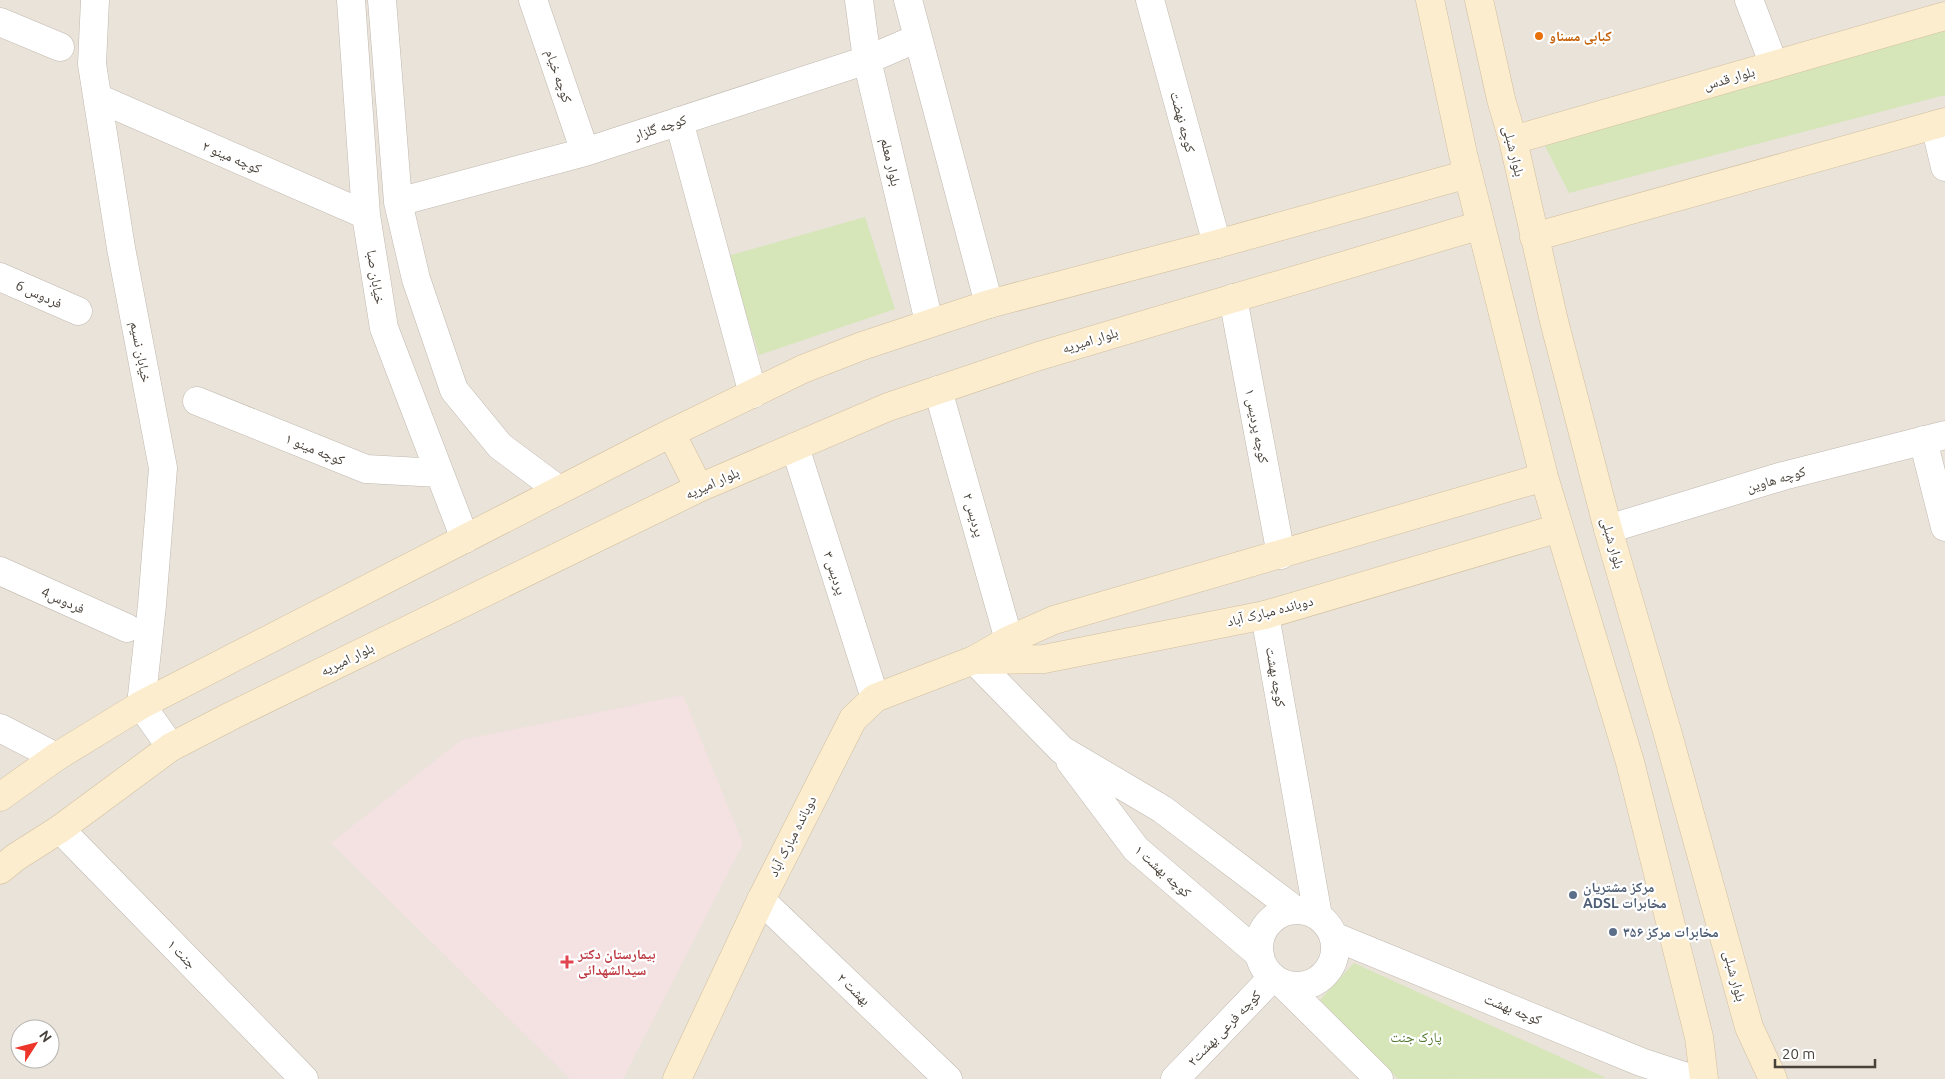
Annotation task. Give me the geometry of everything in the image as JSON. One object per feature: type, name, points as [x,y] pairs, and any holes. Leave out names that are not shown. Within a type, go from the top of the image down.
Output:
[{"type":"street","name":"خیابان نسیم","points":[[95,0],[92,64],[122,248],[163,468],[152,605],[141,705]]},
{"type":"street","name":"خیابان صبا","points":[[351,0],[366,215],[384,328],[465,539]]},
{"type":"street","points":[[382,0],[398,202],[416,279],[454,390],[500,446],[559,490]]},
{"type":"street","name":"کوچه خیام","points":[[533,0],[585,152]]},
{"type":"street","name":"بلوار معلم","points":[[859,0],[867,60],[929,322]]},
{"type":"street","points":[[908,0],[989,304]]},
{"type":"street","name":"کوچه نهضت","points":[[1150,0],[1216,244]]},
{"type":"street","points":[[1430,0],[1468,174],[1544,477],[1630,762],[1699,1037],[1704,1079]]},
{"type":"street","name":"بلوار شبلی","points":[[1478,0],[1501,99],[1513,140],[1534,237],[1608,529],[1668,732],[1749,1027],[1773,1079]]},
{"type":"street","points":[[1749,0],[1774,65]]},
{"type":"street","name":"بلوار قدس","points":[[1513,140],[1945,16]]},
{"type":"street","points":[[0,22],[60,48]]},
{"type":"street","name":"کوچه گلزار","points":[[398,202],[585,152],[867,60],[918,38]]},
{"type":"street","name":"کوچه مینو ۲","points":[[98,98],[366,215]]},
{"type":"street","points":[[679,121],[753,394]]},
{"type":"street","points":[[1534,237],[1940,124],[1945,167]]},
{"type":"street","points":[[0,796],[56,757],[141,705],[559,490],[803,369],[929,322],[989,304],[1216,244],[1468,174]]},
{"type":"street","name":"بلوار امیریه","points":[[0,870],[16,857],[60,829],[171,747],[233,714],[699,488],[888,407],[1039,356],[1481,225]]},
{"type":"street","name":"فردوس 6","points":[[0,277],[78,312]]},
{"type":"street","name":"کوچه پردیس ۱","points":[[1232,298],[1281,555]]},
{"type":"street","name":"پردیس ۲","points":[[938,390],[1009,640]]},
{"type":"street","name":"کوچه مینو ۱","points":[[197,401],[366,469],[439,473]]},
{"type":"street","points":[[672,433],[699,488]]},
{"type":"street","points":[[1934,438],[1945,527]]},
{"type":"street","name":"کوچه هاوین","points":[[1608,529],[1783,476],[1934,438]]},
{"type":"street","name":"پردیس ۳","points":[[795,447],[875,698]]},
{"type":"street","name":"دوبانده مبارک آباد","points":[[677,1079],[761,900],[853,719],[875,698],[974,660],[1009,640],[1054,620],[1544,477]]},
{"type":"street","name":"دوبانده مبارک آباد","points":[[974,660],[1044,659],[1265,615],[1559,528]]},
{"type":"street","name":"فردوس4","points":[[0,571],[127,628]]},
{"type":"street","name":"کوچه بهشت","points":[[1265,615],[1315,921],[1641,1062],[1693,1079]]},
{"type":"street","points":[[974,660],[1062,750],[1162,809],[1315,921],[1334,954],[1328,971],[1319,980],[1308,985],[1296,986],[1272,972],[1260,942],[1268,925],[1282,913],[1315,921]]},
{"type":"street","points":[[141,705],[171,747]]},
{"type":"street","points":[[0,728],[56,757]]},
{"type":"street","name":"کوچه بهشت ۱","points":[[1062,750],[1136,849],[1272,972],[1379,1079]]},
{"type":"street","name":"جنت ۱","points":[[60,829],[304,1079]]},
{"type":"street","name":"بهشت ۲","points":[[761,900],[948,1079]]},
{"type":"street","name":"کوچه فرعی بهشت۲","points":[[1175,1079],[1272,972]]},
{"type":"shaded area","points":[[0,0],[1945,0],[1945,1079],[0,1079]]},
{"type":"shaded area","name":"بیمارستان دکتر سیدالشهدائی","points":[[683,695],[743,844],[623,1079],[570,1079],[331,843],[461,740]]},
{"type":"green space","points":[[1945,23],[1945,95],[1569,193],[1545,146]]},
{"type":"green space","points":[[865,217],[895,309],[759,355],[728,256]]},
{"type":"green space","name":"پارک جنت","points":[[1354,963],[1606,1078],[1398,1079],[1320,1000]]},
{"type":"place","name":"کبابی مسناو","points":[[1539,36]]},
{"type":"place","name":"مرکز مشتریان ADSL مخابرات","points":[[1573,895]]},
{"type":"place","name":"مخابرات مرکز ۳۵۶","points":[[1613,932]]},
{"type":"place","name":"بیمارستان دکتر سیدالشهدائی","points":[[567,962]]}]
